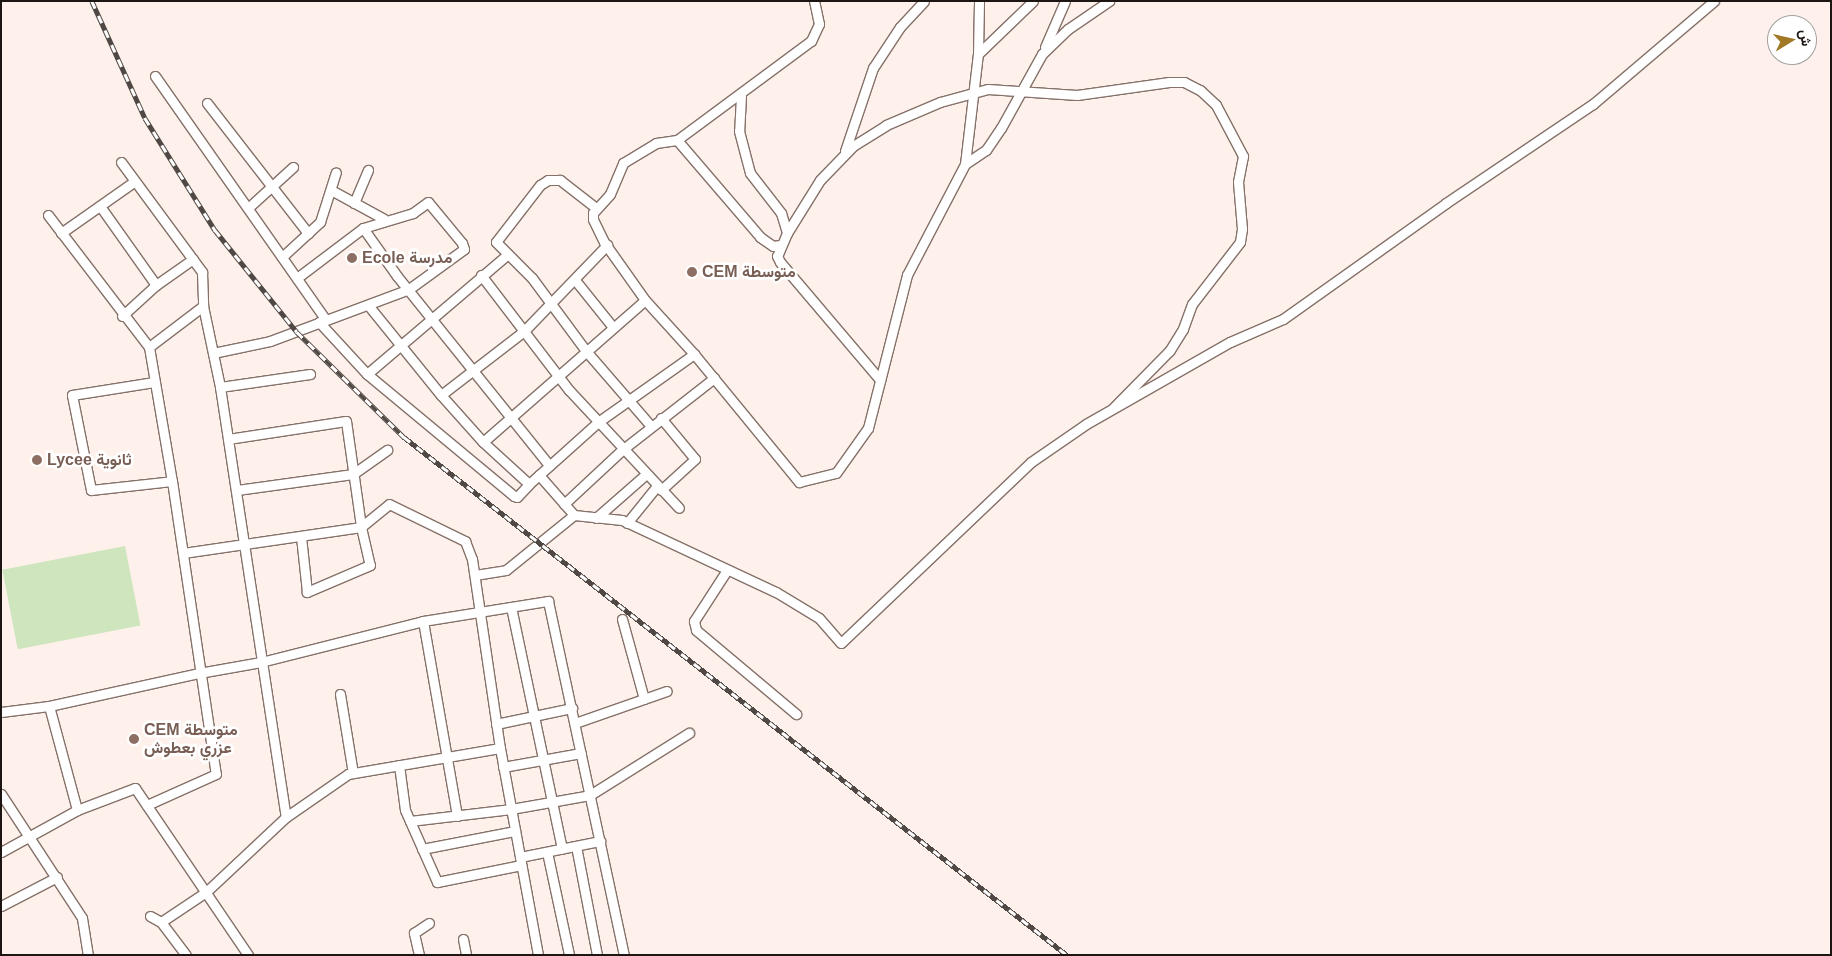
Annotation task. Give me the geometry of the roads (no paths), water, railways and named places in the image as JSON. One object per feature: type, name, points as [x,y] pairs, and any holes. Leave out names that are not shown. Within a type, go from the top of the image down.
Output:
[{"type":"street","points":[[814,1],[819,24],[811,41],[742,96],[677,140],[656,143],[623,163],[610,194],[596,208],[593,219],[607,245],[645,300],[694,354],[799,482],[836,473],[868,428],[907,275],[965,164],[978,54],[979,1]]},
{"type":"street","points":[[842,155],[857,122],[866,82],[873,68],[900,27],[924,1]]},
{"type":"street","points":[[978,54],[1033,1]]},
{"type":"street","points":[[965,164],[986,150],[1042,54],[1065,1]]},
{"type":"street","points":[[1042,54],[1068,29],[1109,1]]},
{"type":"street","points":[[474,575],[506,570],[574,516],[627,523],[776,592],[819,618],[841,643],[1031,462],[1112,409],[1230,342],[1283,319],[1446,203],[1593,104],[1714,1]]},
{"type":"street","points":[[155,76],[297,278],[322,320],[367,374],[514,496],[517,497],[549,465],[598,422],[694,354]]},
{"type":"street","points":[[880,380],[784,268],[777,256],[780,245],[820,180],[842,155],[886,125],[940,102],[988,89],[1018,93],[1077,95],[1184,82],[1200,90],[1216,105],[1241,148],[1243,156],[1238,182],[1242,229],[1240,242],[1192,304],[1183,329],[1169,351],[1112,409]]},
{"type":"street","points":[[742,96],[740,131],[750,173],[781,213],[787,233]]},
{"type":"street","points":[[207,103],[308,233]]},
{"type":"street","points":[[677,140],[760,237],[773,246],[780,245]]},
{"type":"street","points":[[121,162],[202,272],[203,306],[220,387],[286,817]]},
{"type":"street","points":[[248,208],[293,167]]},
{"type":"street","points":[[354,203],[368,170]]},
{"type":"street","points":[[282,257],[320,222],[336,172]]},
{"type":"street","points":[[596,208],[560,180],[548,180],[540,185],[496,240],[497,246],[508,254],[544,292],[550,307],[628,402],[651,426]]},
{"type":"street","points":[[61,233],[135,181]]},
{"type":"street","points":[[331,190],[384,220]]},
{"type":"street","points":[[213,353],[270,341],[322,320],[410,289],[464,252],[462,243],[431,202],[413,213],[384,220],[363,228],[297,278]]},
{"type":"street","points":[[100,206],[156,286]]},
{"type":"street","points":[[48,215],[122,316],[149,347],[172,481],[199,672],[216,774],[147,805]]},
{"type":"street","points":[[363,228],[549,465]]},
{"type":"street","points":[[441,395],[472,369],[524,331],[550,307],[607,245]]},
{"type":"street","points":[[367,374],[508,254]]},
{"type":"street","points":[[122,316],[156,286],[193,259]]},
{"type":"street","points":[[482,275],[558,376],[622,450],[680,508]]},
{"type":"street","points":[[575,280],[612,326]]},
{"type":"street","points":[[483,442],[612,326],[645,300]]},
{"type":"street","points":[[368,305],[441,395],[483,442],[529,484]]},
{"type":"street","points":[[149,347],[203,306]]},
{"type":"street","points":[[220,387],[310,374]]},
{"type":"street","points":[[564,504],[622,450],[660,418],[714,378]]},
{"type":"street","points":[[154,382],[72,395],[91,490],[172,481]]},
{"type":"street","points":[[627,523],[659,488],[695,459],[660,418]]},
{"type":"street","points":[[228,439],[346,421],[361,527],[370,565],[308,592],[301,537]]},
{"type":"street","points":[[236,490],[353,474],[387,450]]},
{"type":"street","points":[[596,518],[646,474]]},
{"type":"street","points":[[539,475],[574,516]]},
{"type":"street","points":[[183,553],[361,527],[389,504],[465,541],[474,575],[503,767],[538,955]]},
{"type":"street","points":[[727,570],[694,621],[696,630],[796,714]]},
{"type":"street","points":[[1,712],[49,706],[199,672],[261,662],[423,621],[548,601],[624,955]]},
{"type":"street","points":[[511,607],[562,849]]},
{"type":"street","points":[[622,619],[644,699]]},
{"type":"street","points":[[423,621],[449,757],[457,816]]},
{"type":"street","points":[[575,723],[667,691]]},
{"type":"street","points":[[340,694],[353,773]]},
{"type":"street","points":[[49,706],[77,810]]},
{"type":"street","points":[[496,724],[572,708]]},
{"type":"street","points":[[410,821],[511,809],[590,795],[688,733]]},
{"type":"street","points":[[161,922],[206,892],[286,817],[338,780],[353,773],[500,748]]},
{"type":"street","points":[[503,767],[581,753]]},
{"type":"street","points":[[399,765],[405,810],[437,882],[521,861],[547,852],[600,841]]},
{"type":"street","points":[[1,852],[32,837],[77,810],[135,788],[248,955]]},
{"type":"street","points":[[1,794],[32,837],[82,918],[88,955]]},
{"type":"street","points":[[422,850],[515,831]]},
{"type":"street","points":[[576,846],[597,955]]},
{"type":"street","points":[[547,852],[569,955]]},
{"type":"street","points":[[1,906],[57,877]]},
{"type":"street","points":[[150,916],[161,922],[186,955]]},
{"type":"street","points":[[419,955],[414,933],[429,923]]},
{"type":"street","points":[[463,939],[466,955]]},
{"type":"railway","points":[[92,1],[145,118],[215,230],[297,332],[404,437],[1067,955]]},
{"type":"place","name":"Ecole مدرسة","points":[[352,258]]},
{"type":"place","name":"CEM متوسطة","points":[[692,272]]},
{"type":"place","name":"Lycee ثانوية","points":[[37,460]]},
{"type":"place","name":"CEM متوسطة عزري بعطوش","points":[[134,739]]}]
